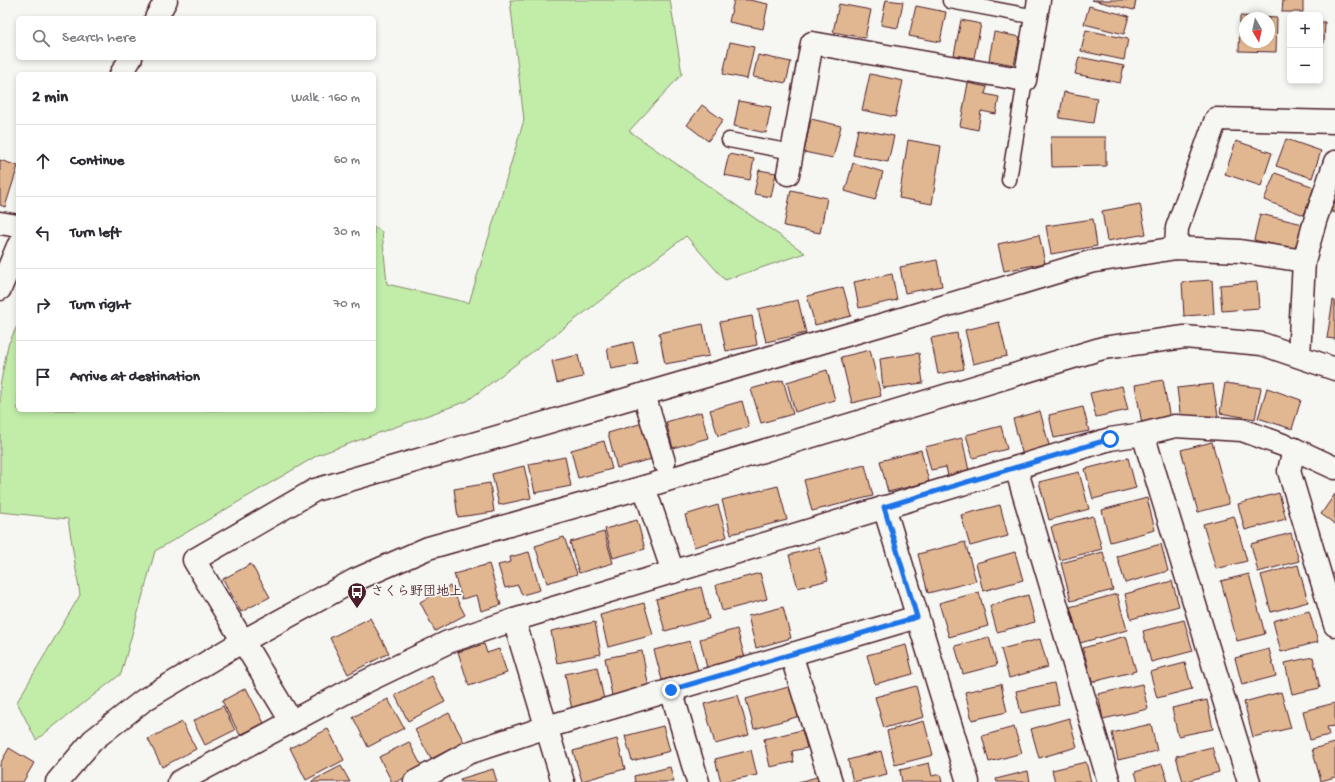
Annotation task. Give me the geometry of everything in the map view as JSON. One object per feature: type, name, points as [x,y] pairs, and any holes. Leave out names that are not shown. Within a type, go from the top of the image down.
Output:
[{"type":"street","points":[[157,16],[166,0]]},
{"type":"street","points":[[788,174],[812,43],[1025,80],[1037,8]]},
{"type":"street","points":[[122,72],[130,60]]},
{"type":"street","points":[[1176,248],[1177,228],[1216,119],[1335,122]]},
{"type":"street","points":[[1299,356],[1304,261],[1315,220],[1335,162]]},
{"type":"street","points":[[0,222],[16,226]]},
{"type":"street","points":[[291,721],[194,560],[315,490],[1090,262],[1176,248],[1240,251],[1304,261]]},
{"type":"street","points":[[0,289],[16,251]]},
{"type":"street","points":[[57,782],[93,740],[144,700],[242,641],[355,580],[428,548],[644,487],[1103,348],[1185,337],[1262,344],[1335,369]]},
{"type":"street","points":[[644,394],[664,462]]},
{"type":"street","points":[[183,781],[364,682],[448,642],[514,620],[1110,439],[1143,434],[1176,426],[1242,430],[1294,449],[1335,468]]},
{"type":"street","points":[[1143,434],[1250,782]]},
{"type":"street","points":[[1294,449],[1289,471],[1334,617]]},
{"type":"street","points":[[1016,468],[1109,782]]},
{"type":"street","points":[[644,487],[672,572]]},
{"type":"street","points":[[884,507],[968,782]]},
{"type":"street","points":[[429,779],[468,753],[547,727],[917,617]]},
{"type":"street","points":[[514,620],[563,782]]},
{"type":"street","points":[[792,654],[831,782]]},
{"type":"street","points":[[671,690],[698,782]]},
{"type":"lane","points":[[950,1],[1037,8]]},
{"type":"lane","points":[[1010,180],[1025,80]]},
{"type":"lane","points":[[729,140],[792,152]]},
{"type":"green space","points":[[510,0],[670,0],[682,74],[629,131],[805,253],[725,280],[686,236],[467,401],[318,455],[155,551],[121,674],[36,740],[17,702],[80,595],[68,519],[0,512],[0,386],[8,345],[16,328],[16,412],[376,412],[376,228],[382,232],[387,284],[469,303],[524,120]]},
{"type":"building","points":[[734,0],[749,0],[768,4],[763,29],[729,22]]},
{"type":"building","points":[[886,0],[903,2],[898,28],[881,25]]},
{"type":"building","points":[[1092,0],[1136,0],[1134,10]]},
{"type":"building","points":[[1283,0],[1303,0],[1303,12],[1282,12]]},
{"type":"building","points":[[839,4],[871,10],[865,38],[833,32]]},
{"type":"building","points":[[916,6],[946,12],[940,42],[909,36]]},
{"type":"building","points":[[1089,6],[1129,16],[1124,34],[1084,24]]},
{"type":"building","points":[[1275,18],[1277,18],[1276,52],[1239,51],[1239,48],[1275,48]]},
{"type":"building","points":[[961,20],[981,24],[974,58],[954,55]]},
{"type":"building","points":[[1323,22],[1325,22],[1324,43]]},
{"type":"building","points":[[1086,30],[1128,39],[1124,60],[1081,51]]},
{"type":"building","points":[[994,32],[1020,37],[1014,65],[989,60]]},
{"type":"building","points":[[730,42],[754,47],[747,79],[723,74]]},
{"type":"building","points":[[758,55],[791,62],[786,83],[753,77]]},
{"type":"building","points":[[1079,57],[1124,66],[1120,83],[1075,74]]},
{"type":"building","points":[[870,74],[903,81],[895,117],[862,110]]},
{"type":"building","points":[[968,83],[987,87],[985,94],[999,97],[996,114],[981,111],[978,130],[960,126]]},
{"type":"building","points":[[1064,92],[1097,98],[1093,123],[1059,118]]},
{"type":"building","points":[[739,101],[771,107],[766,133],[734,126]]},
{"type":"building","points":[[702,105],[723,120],[708,141],[687,125]]},
{"type":"building","points":[[811,119],[841,126],[833,158],[804,152]]},
{"type":"building","points":[[858,129],[894,136],[888,162],[853,155]]},
{"type":"building","points":[[1051,137],[1106,137],[1106,166],[1052,167]]},
{"type":"building","points":[[1286,139],[1321,151],[1312,178],[1276,166]]},
{"type":"building","points":[[908,140],[941,146],[932,204],[899,198]]},
{"type":"building","points":[[1236,141],[1272,153],[1261,186],[1225,174]]},
{"type":"building","points":[[729,154],[754,159],[750,180],[724,175]]},
{"type":"building","points":[[0,160],[16,165],[16,172],[5,207],[0,205]]},
{"type":"building","points":[[853,163],[883,172],[875,200],[845,191]]},
{"type":"building","points":[[759,170],[776,173],[771,197],[754,194]]},
{"type":"building","points":[[1275,173],[1314,187],[1304,215],[1264,200]]},
{"type":"building","points":[[791,190],[827,198],[820,233],[784,226]]},
{"type":"building","points":[[1335,200],[1335,213],[1331,211]]},
{"type":"building","points":[[1140,204],[1146,234],[1107,241],[1102,211]]},
{"type":"building","points":[[1260,214],[1303,224],[1297,250],[1254,240]]},
{"type":"building","points":[[1093,219],[1097,246],[1051,254],[1046,226]]},
{"type":"building","points":[[1039,235],[1045,263],[1004,271],[998,244]]},
{"type":"building","points":[[937,260],[942,286],[905,293],[900,267]]},
{"type":"building","points":[[892,274],[897,300],[859,308],[854,282]]},
{"type":"building","points":[[1212,280],[1214,314],[1184,316],[1182,282]]},
{"type":"building","points":[[1257,282],[1259,308],[1222,311],[1220,285]]},
{"type":"building","points":[[843,287],[851,316],[815,325],[807,296]]},
{"type":"building","points":[[798,300],[806,333],[766,342],[758,309]]},
{"type":"building","points":[[1333,300],[1335,301],[1335,339],[1327,338]]},
{"type":"building","points":[[752,316],[757,345],[726,351],[720,322]]},
{"type":"building","points":[[999,322],[1007,356],[973,364],[965,330]]},
{"type":"building","points":[[703,324],[709,356],[665,364],[659,333]]},
{"type":"building","points":[[957,333],[964,369],[938,374],[931,338]]},
{"type":"building","points":[[633,342],[638,364],[611,369],[607,348]]},
{"type":"building","points":[[870,350],[881,396],[852,403],[841,357]]},
{"type":"building","points":[[919,353],[923,383],[883,388],[880,359]]},
{"type":"building","points":[[578,355],[583,377],[557,383],[552,361]]},
{"type":"building","points":[[827,370],[835,400],[795,412],[787,382]]},
{"type":"building","points":[[783,380],[793,414],[761,423],[751,389]]},
{"type":"building","points":[[1163,380],[1170,419],[1142,424],[1135,385]]},
{"type":"building","points":[[1225,383],[1261,388],[1255,419],[1220,413]]},
{"type":"building","points":[[1213,384],[1218,416],[1181,420],[1177,388]]},
{"type":"building","points":[[1122,386],[1128,410],[1096,417],[1090,393]]},
{"type":"building","points":[[1267,388],[1301,400],[1292,429],[1258,418]]},
{"type":"building","points":[[742,401],[749,427],[718,436],[710,410]]},
{"type":"building","points":[[1083,407],[1089,431],[1054,438],[1049,415]]},
{"type":"building","points":[[1040,411],[1050,449],[1023,456],[1013,419]]},
{"type":"building","points":[[701,412],[708,438],[673,448],[666,422]]},
{"type":"building","points":[[643,423],[652,459],[617,468],[608,433]]},
{"type":"building","points":[[1001,426],[1007,449],[973,458],[966,435]]},
{"type":"building","points":[[962,438],[969,471],[948,476],[946,467],[931,470],[925,447]]},
{"type":"building","points":[[604,441],[612,469],[578,478],[571,450]]},
{"type":"building","points":[[1212,442],[1229,504],[1198,512],[1181,450]]},
{"type":"building","points":[[921,450],[929,482],[888,492],[880,461]]},
{"type":"building","points":[[565,457],[571,486],[535,493],[529,464]]},
{"type":"building","points":[[1128,458],[1136,488],[1093,499],[1085,469]]},
{"type":"building","points":[[865,465],[873,496],[812,511],[804,480]]},
{"type":"building","points":[[524,466],[531,498],[499,505],[492,474]]},
{"type":"building","points":[[1079,472],[1089,509],[1049,520],[1039,482]]},
{"type":"building","points":[[490,483],[494,512],[458,517],[454,489]]},
{"type":"building","points":[[778,486],[787,520],[731,534],[722,500]]},
{"type":"building","points":[[1279,493],[1286,519],[1245,530],[1238,504]]},
{"type":"building","points":[[1335,494],[1335,524],[1321,514]]},
{"type":"building","points":[[1147,498],[1155,530],[1110,542],[1102,510]]},
{"type":"building","points":[[718,505],[727,537],[694,547],[685,515]]},
{"type":"building","points":[[1000,505],[1008,536],[970,546],[961,515]]},
{"type":"building","points":[[1093,516],[1102,549],[1060,560],[1051,527]]},
{"type":"building","points":[[1234,516],[1247,561],[1216,569],[1203,524]]},
{"type":"building","points":[[637,520],[645,549],[613,558],[605,529]]},
{"type":"building","points":[[604,532],[613,563],[579,573],[570,542]]},
{"type":"building","points":[[1291,533],[1299,561],[1258,572],[1251,544]]},
{"type":"building","points":[[564,537],[577,574],[547,583],[535,546]]},
{"type":"building","points":[[965,542],[976,581],[928,593],[918,554]]},
{"type":"building","points":[[1161,544],[1168,571],[1125,583],[1117,556]]},
{"type":"building","points":[[819,547],[828,580],[798,588],[789,555]]},
{"type":"building","points":[[529,552],[540,590],[522,595],[518,585],[505,588],[498,565],[511,562],[510,557]]},
{"type":"building","points":[[1015,552],[1023,580],[983,591],[976,563]]},
{"type":"building","points":[[1103,552],[1113,590],[1071,601],[1061,563]]},
{"type":"building","points":[[251,564],[270,597],[241,612],[223,579]]},
{"type":"building","points":[[489,564],[501,605],[481,611],[477,595],[462,599],[454,574]]},
{"type":"building","points":[[1298,565],[1308,602],[1271,612],[1261,575]]},
{"type":"building","points":[[760,573],[767,599],[722,611],[716,585]]},
{"type":"building","points":[[1249,574],[1265,634],[1237,641],[1221,581]]},
{"type":"building","points":[[1172,581],[1179,606],[1131,619],[1125,594]]},
{"type":"building","points":[[450,586],[465,615],[435,631],[420,602]]},
{"type":"building","points":[[701,587],[709,619],[665,631],[656,599]]},
{"type":"building","points":[[979,592],[988,626],[949,637],[939,603]]},
{"type":"building","points":[[1117,594],[1127,630],[1080,643],[1070,607]]},
{"type":"building","points":[[1028,595],[1035,622],[997,632],[990,606]]},
{"type":"building","points":[[644,603],[653,635],[608,647],[600,615]]},
{"type":"building","points":[[783,607],[791,638],[756,648],[748,616]]},
{"type":"building","points":[[1309,611],[1318,642],[1281,652],[1273,621]]},
{"type":"building","points":[[370,618],[389,653],[348,674],[330,638]]},
{"type":"building","points":[[1184,620],[1193,651],[1151,662],[1143,631]]},
{"type":"building","points":[[595,622],[601,654],[557,663],[551,631]]},
{"type":"building","points":[[737,629],[745,658],[707,668],[700,639]]},
{"type":"building","points":[[1126,636],[1136,671],[1092,682],[1083,648]]},
{"type":"building","points":[[989,637],[997,665],[963,674],[955,646]]},
{"type":"building","points":[[1040,639],[1048,667],[1009,678],[1001,649]]},
{"type":"building","points":[[690,641],[698,671],[662,680],[654,650]]},
{"type":"building","points":[[484,644],[487,653],[499,649],[507,673],[469,686],[458,652]]},
{"type":"building","points":[[906,645],[913,674],[875,684],[867,655]]},
{"type":"building","points":[[1269,649],[1276,676],[1242,685],[1235,658]]},
{"type":"building","points":[[642,651],[650,694],[613,701],[605,658]]},
{"type":"building","points":[[1313,657],[1320,688],[1292,694],[1285,663]]},
{"type":"building","points":[[1185,663],[1192,689],[1157,698],[1150,672]]},
{"type":"building","points":[[597,667],[605,704],[572,710],[565,674]]},
{"type":"building","points":[[432,676],[445,702],[408,721],[395,695]]},
{"type":"building","points":[[1054,683],[1059,705],[1021,713],[1016,691]]},
{"type":"building","points":[[1001,684],[1007,712],[972,720],[965,692]]},
{"type":"building","points":[[1142,684],[1148,709],[1103,719],[1098,694]]},
{"type":"building","points":[[792,686],[800,716],[754,729],[746,699]]},
{"type":"building","points":[[916,686],[924,717],[884,728],[875,697]]},
{"type":"building","points":[[246,688],[264,723],[240,735],[222,701]]},
{"type":"building","points":[[1281,692],[1291,728],[1253,737],[1244,702]]},
{"type":"building","points":[[738,695],[749,735],[715,744],[704,704]]},
{"type":"building","points":[[388,699],[404,728],[368,747],[353,717]]},
{"type":"building","points":[[1207,700],[1213,729],[1178,736],[1172,708]]},
{"type":"building","points":[[1335,703],[1335,726],[1327,727],[1329,735],[1310,740],[1303,711]]},
{"type":"building","points":[[223,706],[235,730],[205,745],[193,721]]},
{"type":"building","points":[[449,713],[464,742],[431,759],[415,730]]},
{"type":"building","points":[[1069,718],[1077,747],[1039,758],[1031,729]]},
{"type":"building","points":[[924,721],[933,755],[895,765],[887,731]]},
{"type":"building","points":[[182,722],[196,749],[162,767],[148,739]]},
{"type":"building","points":[[1151,724],[1157,751],[1118,760],[1112,733]]},
{"type":"building","points":[[663,726],[670,751],[632,761],[625,736]]},
{"type":"building","points":[[1014,727],[1022,753],[989,762],[982,736]]},
{"type":"building","points":[[328,729],[344,760],[306,780],[290,748]]},
{"type":"building","points":[[802,730],[807,748],[792,751],[794,762],[770,767],[764,739]]},
{"type":"building","points":[[617,739],[625,769],[582,781],[573,751]]},
{"type":"building","points":[[409,742],[423,769],[396,782],[392,782],[379,757]]},
{"type":"building","points":[[1335,743],[1335,777],[1321,781],[1312,749]]},
{"type":"building","points":[[1212,747],[1219,772],[1183,782],[1176,756]]},
{"type":"building","points":[[9,748],[34,763],[23,782],[0,782],[0,764]]},
{"type":"building","points":[[751,750],[757,775],[721,782],[715,759]]},
{"type":"building","points":[[881,751],[887,774],[853,782],[848,760]]},
{"type":"building","points":[[1086,762],[1091,782],[1055,782],[1052,770]]},
{"type":"building","points":[[929,763],[932,776],[940,774],[942,782],[902,782],[900,770]]},
{"type":"building","points":[[1162,764],[1168,782],[1138,782],[1135,772]]},
{"type":"building","points":[[341,766],[350,782],[312,782],[312,781]]},
{"type":"building","points":[[670,767],[674,782],[635,782],[634,776]]},
{"type":"building","points":[[493,769],[497,782],[461,782],[460,779]]},
{"type":"building","points":[[1028,771],[1030,782],[997,782],[996,779]]},
{"type":"building","points":[[817,777],[818,782],[798,782]]},
{"type":"place","name":"さくら野団地上","points":[[357,609]]},
{"type":"route","points":[[671,690],[917,617],[884,507],[1110,439]]}]
